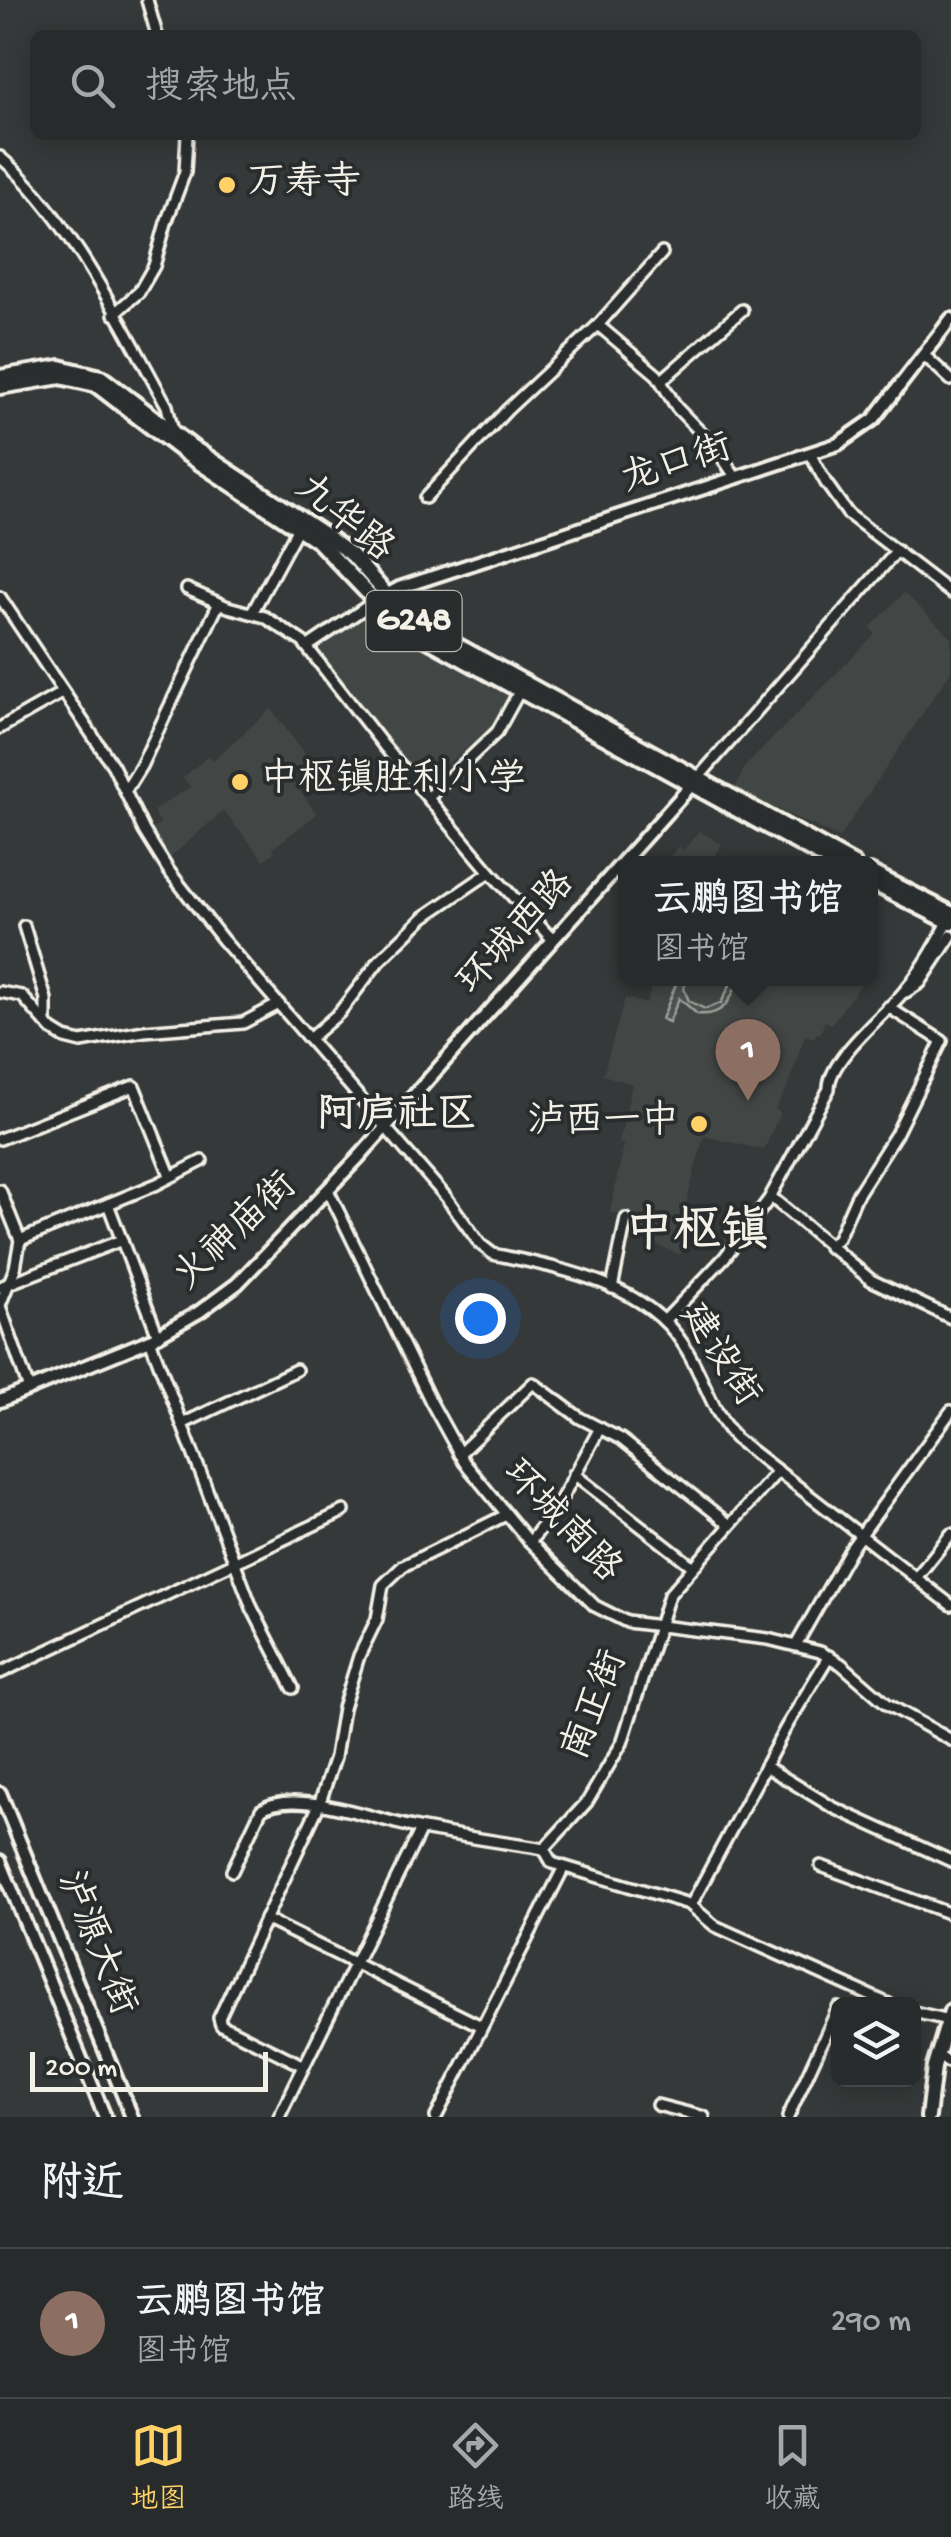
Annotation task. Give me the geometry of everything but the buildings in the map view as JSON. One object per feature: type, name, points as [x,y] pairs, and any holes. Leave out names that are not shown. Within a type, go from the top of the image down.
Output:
[{"type":"highway","name":"九华路","points":[[0,377],[60,367],[90,373],[120,390],[353,556],[395,622],[520,692],[838,856]]},
{"type":"highway","name":"九华路","points":[[0,387],[60,376],[96,385],[186,454],[332,553],[381,598],[417,623],[820,856]]},
{"type":"highway","points":[[878,877],[950,922]]},
{"type":"highway","points":[[878,886],[950,922]]},
{"type":"highway","points":[[928,2117],[937,2056],[950,2016]]},
{"type":"main road","name":"龙口街","points":[[381,598],[838,444],[866,426],[951,320]]},
{"type":"main road","name":"环城西路","points":[[628,856],[694,783]]},
{"type":"main road","name":"环城西路","points":[[384,1129],[618,868]]},
{"type":"main road","name":"火神庙街","points":[[0,1401],[154,1338],[199,1312],[237,1284],[384,1129]]},
{"type":"main road","name":"泸源大街","points":[[0,1793],[132,2117]]},
{"type":"main road","name":"泸源大街","points":[[0,1861],[104,2117]]},
{"type":"street","points":[[147,0],[156,30]]},
{"type":"street","points":[[114,314],[138,292],[154,266],[185,172],[187,140]]},
{"type":"street","points":[[0,157],[56,218],[167,406],[174,432]]},
{"type":"street","points":[[426,498],[506,410],[598,325],[662,253]]},
{"type":"street","points":[[661,381],[742,310]]},
{"type":"street","points":[[598,325],[640,358],[661,381],[677,408],[716,446],[736,478]]},
{"type":"street","points":[[924,355],[951,380]]},
{"type":"street","points":[[810,454],[848,514],[951,593]]},
{"type":"street","points":[[252,613],[298,528]]},
{"type":"street","points":[[694,783],[897,551]]},
{"type":"street","points":[[186,589],[276,622],[307,647],[339,693],[490,872],[553,940]]},
{"type":"street","name":"建设街","points":[[0,596],[126,790],[144,831],[169,871],[384,1129],[422,1168],[485,1250],[612,1288],[666,1320],[690,1355],[728,1429],[951,1604]]},
{"type":"street","points":[[307,647],[381,598]]},
{"type":"street","points":[[126,790],[218,603]]},
{"type":"street","points":[[0,728],[63,692]]},
{"type":"street","points":[[429,797],[497,732],[520,692]]},
{"type":"street","points":[[309,1039],[339,1013],[379,961],[424,917],[490,872]]},
{"type":"street","points":[[666,1320],[724,1258],[771,1197],[829,1089],[832,1072],[900,996],[950,922]]},
{"type":"street","points":[[24,926],[46,1000],[46,1023]]},
{"type":"street","points":[[0,992],[22,996],[60,1036],[82,1042],[144,1031],[243,1023],[278,1004]]},
{"type":"street","points":[[829,1248],[896,1134],[942,1041],[888,1007]]},
{"type":"street","points":[[0,1139],[134,1086],[170,1175]]},
{"type":"street","points":[[20,1240],[202,1162]]},
{"type":"street","points":[[0,1190],[20,1240],[0,1306],[29,1389]]},
{"type":"street","name":"环城南路","points":[[328,1190],[459,1454],[530,1542],[602,1611],[626,1622],[796,1645],[830,1656],[886,1704],[951,1740]]},
{"type":"street","points":[[771,1197],[829,1248],[882,1287],[951,1318]]},
{"type":"street","points":[[108,1204],[182,1424],[262,1631],[293,1688]]},
{"type":"street","points":[[612,1288],[626,1219]]},
{"type":"street","points":[[4,1286],[122,1240]]},
{"type":"street","points":[[182,1424],[296,1370]]},
{"type":"street","points":[[459,1454],[533,1383],[580,1418],[621,1439],[730,1525]]},
{"type":"street","points":[[796,1645],[828,1584],[951,1411]]},
{"type":"street","points":[[530,1542],[557,1508],[600,1428]]},
{"type":"street","name":"南正街","points":[[544,1849],[587,1802],[610,1766],[626,1732],[669,1595],[778,1471]]},
{"type":"street","points":[[574,1474],[692,1566]]},
{"type":"street","points":[[0,1672],[344,1511]]},
{"type":"street","points":[[304,2066],[218,2020],[319,1804],[336,1756],[348,1693],[377,1618],[383,1586],[404,1566],[506,1515]]},
{"type":"street","points":[[916,1578],[951,1534]]},
{"type":"street","points":[[692,1905],[764,1766],[830,1656]]},
{"type":"street","points":[[764,1766],[832,1807],[951,1861]]},
{"type":"street","points":[[232,1871],[265,1807],[278,1802],[319,1804],[421,1829],[544,1849],[548,1860],[564,1867],[692,1905],[715,1926],[872,1997]]},
{"type":"street","points":[[279,2117],[421,1829]]},
{"type":"street","points":[[820,1866],[951,1914]]},
{"type":"street","points":[[436,2117],[564,1867]]},
{"type":"street","points":[[265,1918],[481,2026]]},
{"type":"street","points":[[843,1997],[848,1987]]},
{"type":"street","points":[[921,2013],[950,2016]]},
{"type":"street","points":[[788,2117],[831,2023]]},
{"type":"street","points":[[937,2056],[951,2063]]},
{"type":"street","points":[[657,2106],[703,2117]]},
{"type":"shaded area","points":[[904,593],[951,637],[951,671],[839,838],[735,789],[745,767],[875,634],[870,628]]},
{"type":"shaded area","points":[[371,613],[511,698],[494,727],[422,784],[316,652],[363,614]]},
{"type":"shaded area","name":"中枢镇胜利小学","points":[[271,709],[310,761],[290,777],[317,814],[273,848],[275,851],[264,860],[223,811],[171,857],[151,831],[160,823],[153,811],[190,787],[183,778],[208,756],[213,760]]},
{"type":"shaded area","points":[[699,831],[722,844],[716,856],[670,856],[679,846],[684,850]]},
{"type":"shaded area","name":"泸西一中","points":[[652,986],[860,986],[831,1024],[825,1021],[820,1034],[816,1033],[814,1038],[805,1035],[787,1088],[775,1109],[780,1113],[764,1150],[704,1136],[684,1211],[695,1217],[680,1255],[631,1233],[635,1218],[610,1212],[632,1084],[603,1075],[625,998],[646,1004]]},
{"type":"shaded area","points":[[675,986],[685,986],[689,1001],[705,1009],[721,1003],[730,986],[736,986],[729,1000],[714,1013],[697,1014],[679,998],[669,1022],[662,1019]]},
{"type":"place","name":"万寿寺","points":[[227,185]]},
{"type":"place","name":"中枢镇胜利小学","points":[[240,782]]},
{"type":"place","name":"云鹏图书馆","points":[[748,1101]]},
{"type":"place","name":"泸西一中","points":[[699,1124]]},
{"type":"district","name":"阿庐社区","points":[[397,1117]]},
{"type":"district","name":"中枢镇","points":[[697,1235]]}]
